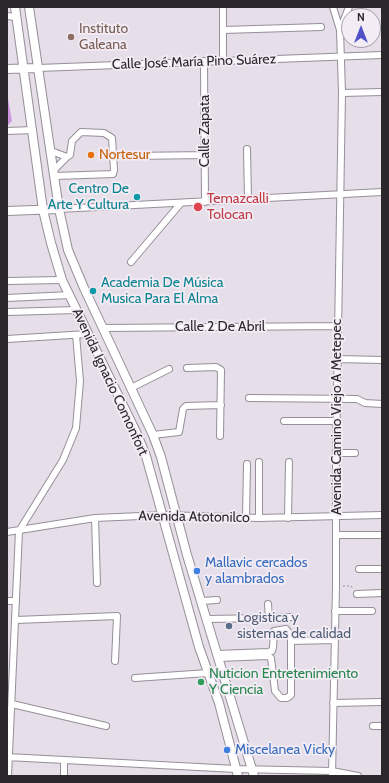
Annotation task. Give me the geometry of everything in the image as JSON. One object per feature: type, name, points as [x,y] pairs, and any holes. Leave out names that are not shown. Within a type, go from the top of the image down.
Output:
[{"type":"main road","name":"Avenida Ignacio Comonfort","points":[[15,7],[47,230],[62,280],[137,434],[146,456],[199,647],[219,704],[237,773]]},
{"type":"main road","name":"Avenida Ignacio Comonfort","points":[[29,7],[55,173],[59,209],[68,250],[74,268],[153,435],[167,474],[176,516],[253,773]]},
{"type":"main road","name":"Calle José María Pino Suárez","points":[[7,69],[38,68]]},
{"type":"main road","points":[[7,211],[59,209]]},
{"type":"street","points":[[223,7],[223,61]]},
{"type":"street","points":[[333,7],[340,30]]},
{"type":"street","points":[[340,30],[349,7]]},
{"type":"street","points":[[7,16],[16,17]]},
{"type":"street","points":[[223,30],[321,26]]},
{"type":"street","name":"Avenida Camino Viejo A Metepec","points":[[332,773],[336,586],[336,453],[342,93],[340,30]]},
{"type":"street","name":"Calle José María Pino Suárez","points":[[38,68],[204,61],[341,58],[382,55]]},
{"type":"street","name":"Calle Zapata","points":[[204,61],[205,202]]},
{"type":"street","points":[[342,93],[382,92]]},
{"type":"street","points":[[7,131],[33,130]]},
{"type":"street","points":[[81,132],[104,133],[112,138],[113,174],[55,173],[67,156],[70,155],[72,141],[81,132]]},
{"type":"street","points":[[247,149],[248,199]]},
{"type":"street","points":[[51,151],[67,156]]},
{"type":"street","points":[[132,156],[205,155]]},
{"type":"street","points":[[59,209],[205,202],[340,193],[382,192]]},
{"type":"street","points":[[131,262],[181,203]]},
{"type":"street","points":[[7,281],[62,280]]},
{"type":"street","points":[[7,298],[70,296]]},
{"type":"street","points":[[7,312],[76,310]]},
{"type":"street","name":"Calle 2 De Abril","points":[[102,328],[338,326]]},
{"type":"street","points":[[7,339],[87,334]]},
{"type":"street","points":[[8,776],[19,531],[63,460],[76,428],[80,381],[76,335]]},
{"type":"street","points":[[338,359],[382,360]]},
{"type":"street","points":[[187,368],[216,368],[221,370],[220,436]]},
{"type":"street","points":[[131,388],[169,369]]},
{"type":"street","points":[[249,398],[359,399],[365,403],[382,404]]},
{"type":"street","points":[[153,435],[179,432],[183,409],[186,406],[221,405]]},
{"type":"street","points":[[284,421],[337,420]]},
{"type":"street","points":[[336,453],[355,453]]},
{"type":"street","points":[[259,462],[259,518]]},
{"type":"street","points":[[288,518],[289,462]]},
{"type":"street","points":[[246,518],[247,464]]},
{"type":"street","name":"Avenida Atotonilco","points":[[7,532],[95,518],[163,515],[288,518],[382,514]]},
{"type":"street","points":[[95,518],[97,583]]},
{"type":"street","points":[[336,535],[382,535]]},
{"type":"street","points":[[359,569],[382,569]]},
{"type":"street","points":[[357,594],[382,593]]},
{"type":"street","points":[[201,601],[218,600]]},
{"type":"street","points":[[7,601],[16,601]]},
{"type":"street","points":[[268,604],[269,618]]},
{"type":"street","points":[[335,610],[372,611]]},
{"type":"street","points":[[16,620],[117,616],[115,661]]},
{"type":"street","points":[[206,619],[291,617]]},
{"type":"street","points":[[278,629],[286,629],[290,634],[291,641],[291,695],[287,698],[281,698],[275,692],[271,658],[268,656],[218,656],[272,651],[274,631],[278,629]]},
{"type":"street","points":[[291,641],[335,640]]},
{"type":"street","points":[[7,662],[14,662]]},
{"type":"street","points":[[135,678],[208,673]]},
{"type":"street","points":[[333,703],[382,702]]},
{"type":"street","points":[[10,708],[106,726]]},
{"type":"street","points":[[373,726],[382,726]]},
{"type":"street","points":[[8,757],[237,773],[332,773],[358,776]]},
{"type":"street","points":[[64,760],[64,776]]},
{"type":"path","points":[[336,586],[351,586]]},
{"type":"building","points":[[7,93],[12,121],[7,126]]},
{"type":"place","name":"Instituto Galeana","points":[[71,37]]},
{"type":"place","name":"Nortesur","points":[[91,155]]},
{"type":"place","name":"Centro De Arte Y Cultura","points":[[137,197]]},
{"type":"place","name":"Temazcalli Tolocan","points":[[198,207]]},
{"type":"place","name":"Academia De Música Musica Para El Alma","points":[[93,291]]},
{"type":"place","name":"Mallavic cercados y alambrados","points":[[197,571]]},
{"type":"place","name":"Logistica y sistemas de calidad","points":[[229,626]]},
{"type":"place","name":"Nuticion Entretenimiento Y Ciencia","points":[[201,682]]},
{"type":"place","name":"Miscelanea Vicky","points":[[227,750]]}]
